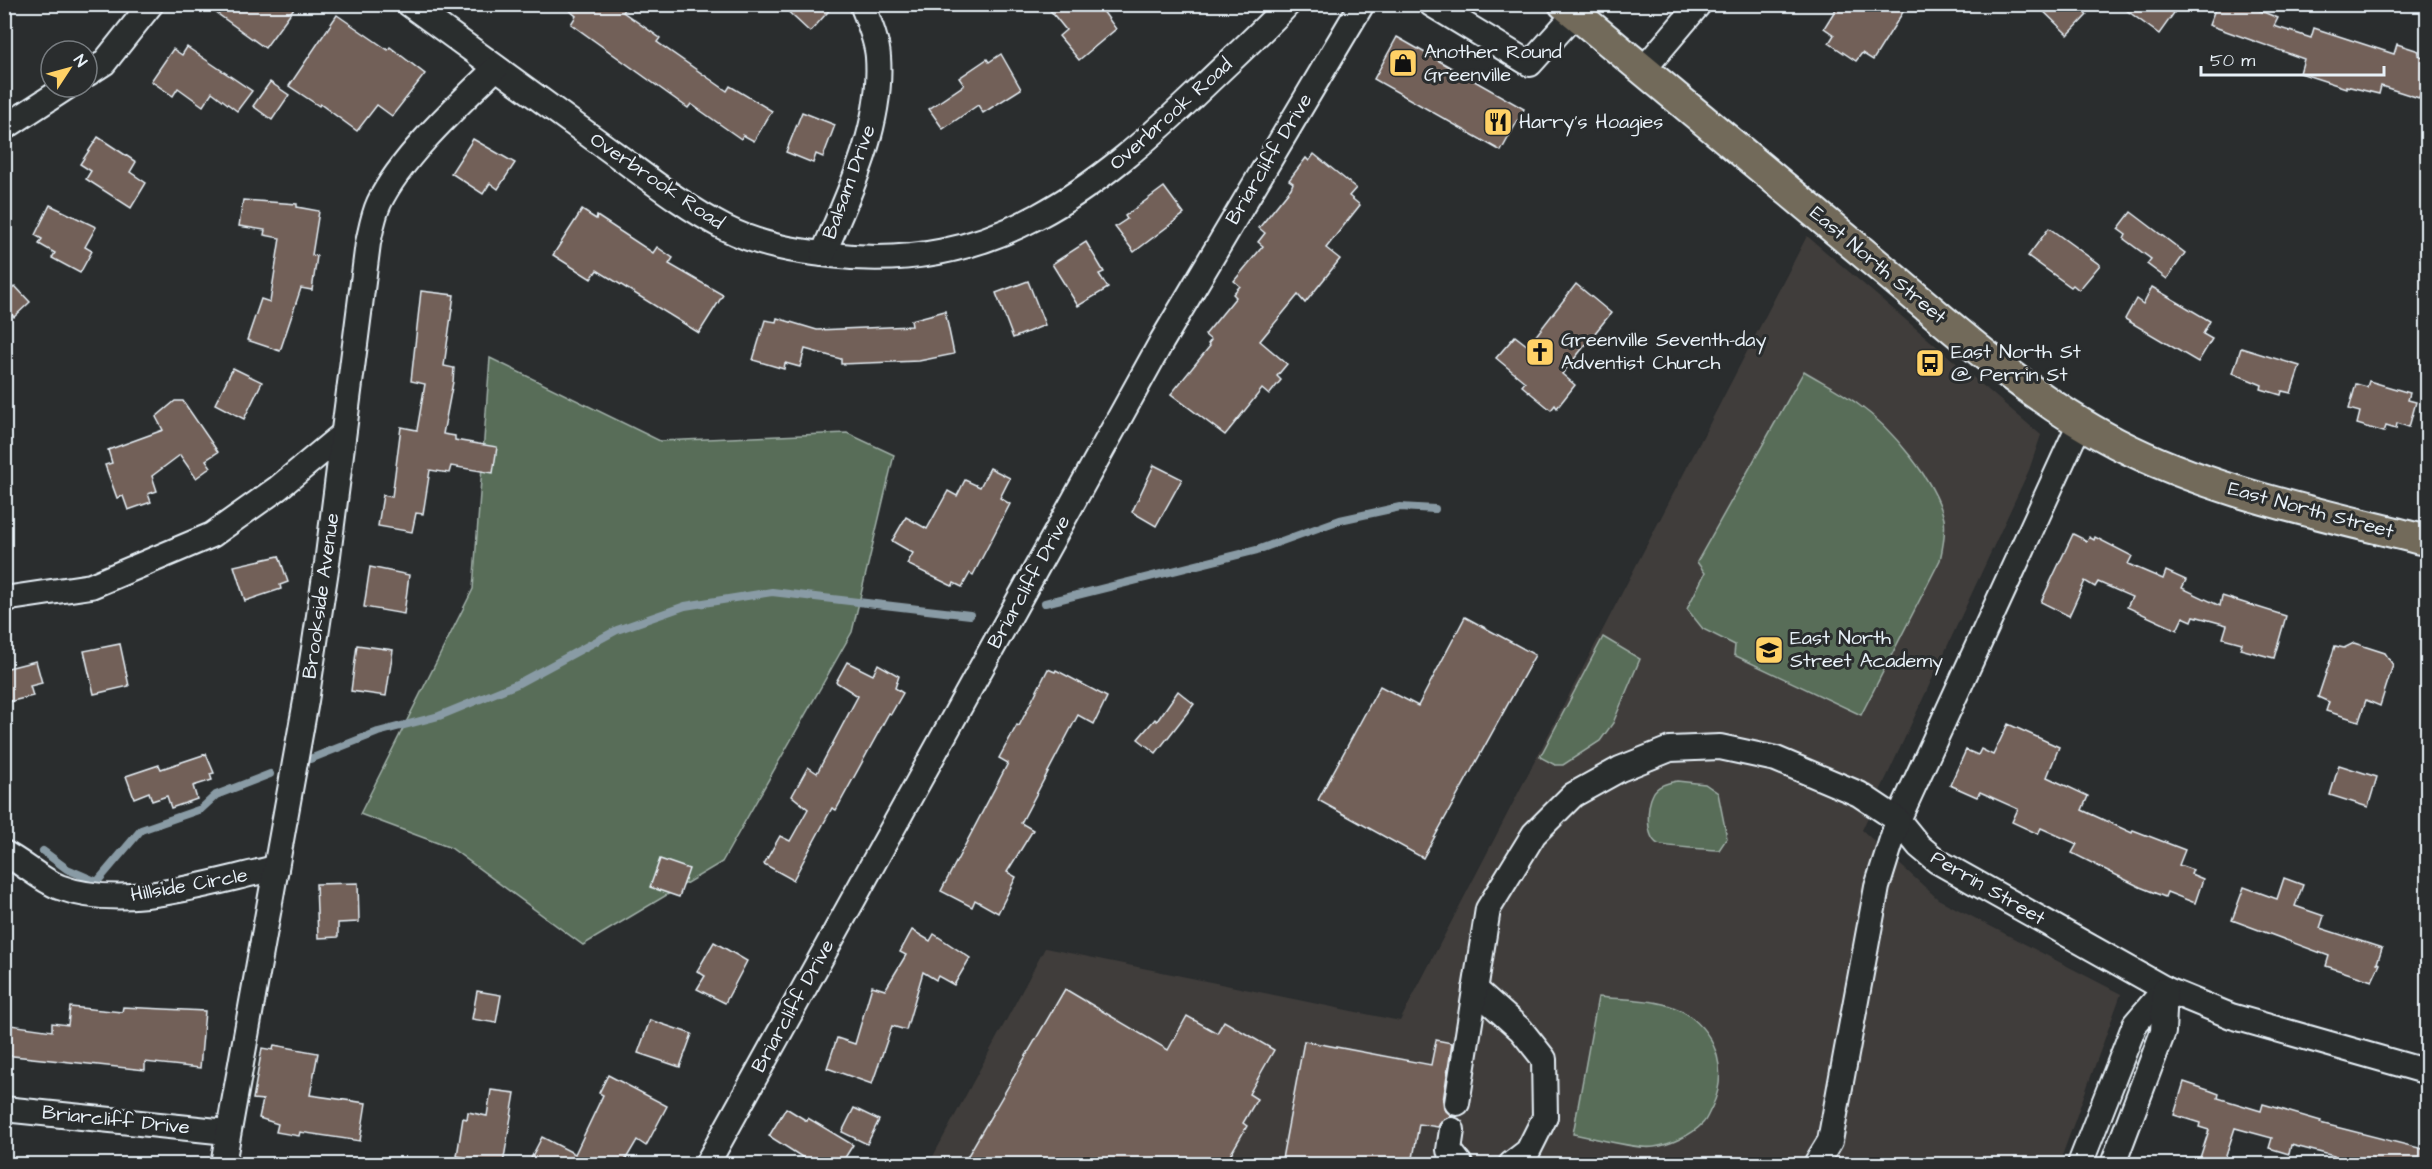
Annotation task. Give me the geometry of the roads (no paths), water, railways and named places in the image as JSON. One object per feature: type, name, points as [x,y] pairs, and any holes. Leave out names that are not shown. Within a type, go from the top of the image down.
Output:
[{"type":"main road","name":"East North Street","points":[[1570,9],[2024,384],[2080,423],[2125,447],[2195,477],[2278,503],[2427,542]]},
{"type":"street","points":[[99,66],[151,4]]},
{"type":"street","name":"Overbrook Road","points":[[409,4],[666,191],[723,227],[756,241],[798,252],[871,260],[929,256],[980,243],[1060,203],[1123,161],[1288,4]]},
{"type":"street","name":"Balsam Drive","points":[[823,255],[854,181],[869,133],[877,92],[878,56],[862,4]]},
{"type":"street","name":"Briarcliff Drive","points":[[707,1164],[1162,341],[1362,4]]},
{"type":"street","points":[[1643,70],[1699,4]]},
{"type":"street","points":[[1439,6],[1530,64],[1570,9]]},
{"type":"street","name":"Brookside Avenue","points":[[223,1164],[320,609],[368,243],[378,205],[392,180],[420,147],[496,68]]},
{"type":"street","points":[[4,128],[49,99]]},
{"type":"street","points":[[1816,1164],[1830,1142],[1877,887],[1898,820],[2080,423]]},
{"type":"street","points":[[4,599],[91,586],[212,535],[278,488],[342,434]]},
{"type":"street","name":"Perrin Street","points":[[1456,1103],[1488,909],[1534,834],[1572,795],[1620,769],[1670,749],[1720,747],[1776,759],[1859,794],[1898,820],[1919,846],[1937,861],[2165,989],[2232,1016],[2427,1072]]},
{"type":"street","name":"Hillside Circle","points":[[4,853],[56,885],[103,896],[128,897],[160,892],[276,868]]},
{"type":"street","points":[[1475,989],[1521,1030],[1544,1059],[1545,1117],[1528,1151],[1511,1164]]},
{"type":"street","points":[[2080,1164],[2135,1024],[2165,989]]},
{"type":"street","points":[[2113,1164],[2163,1032],[2165,989]]},
{"type":"street","name":"Briarcliff Drive","points":[[4,1109],[227,1132]]},
{"type":"street","points":[[1452,1130],[1449,1150],[1460,1164]]},
{"type":"waterway","points":[[1045,603],[1257,550],[1340,520],[1400,507],[1435,509]]},
{"type":"waterway","points":[[310,759],[378,732],[439,716],[517,684],[617,630],[685,606],[772,592],[970,615]]},
{"type":"waterway","points":[[43,851],[67,869],[97,882],[141,830],[201,809],[216,795],[270,774]]},
{"type":"place","name":"Another Round Greenville","points":[[1403,63]]},
{"type":"place","name":"Harry's Hoagies","points":[[1498,122]]},
{"type":"place","name":"Greenville Seventh-day Adventist Church","points":[[1540,352]]},
{"type":"place","name":"East North St @ Perrin St","points":[[1930,363]]},
{"type":"place","name":"East North Street Academy","points":[[1769,650]]}]
